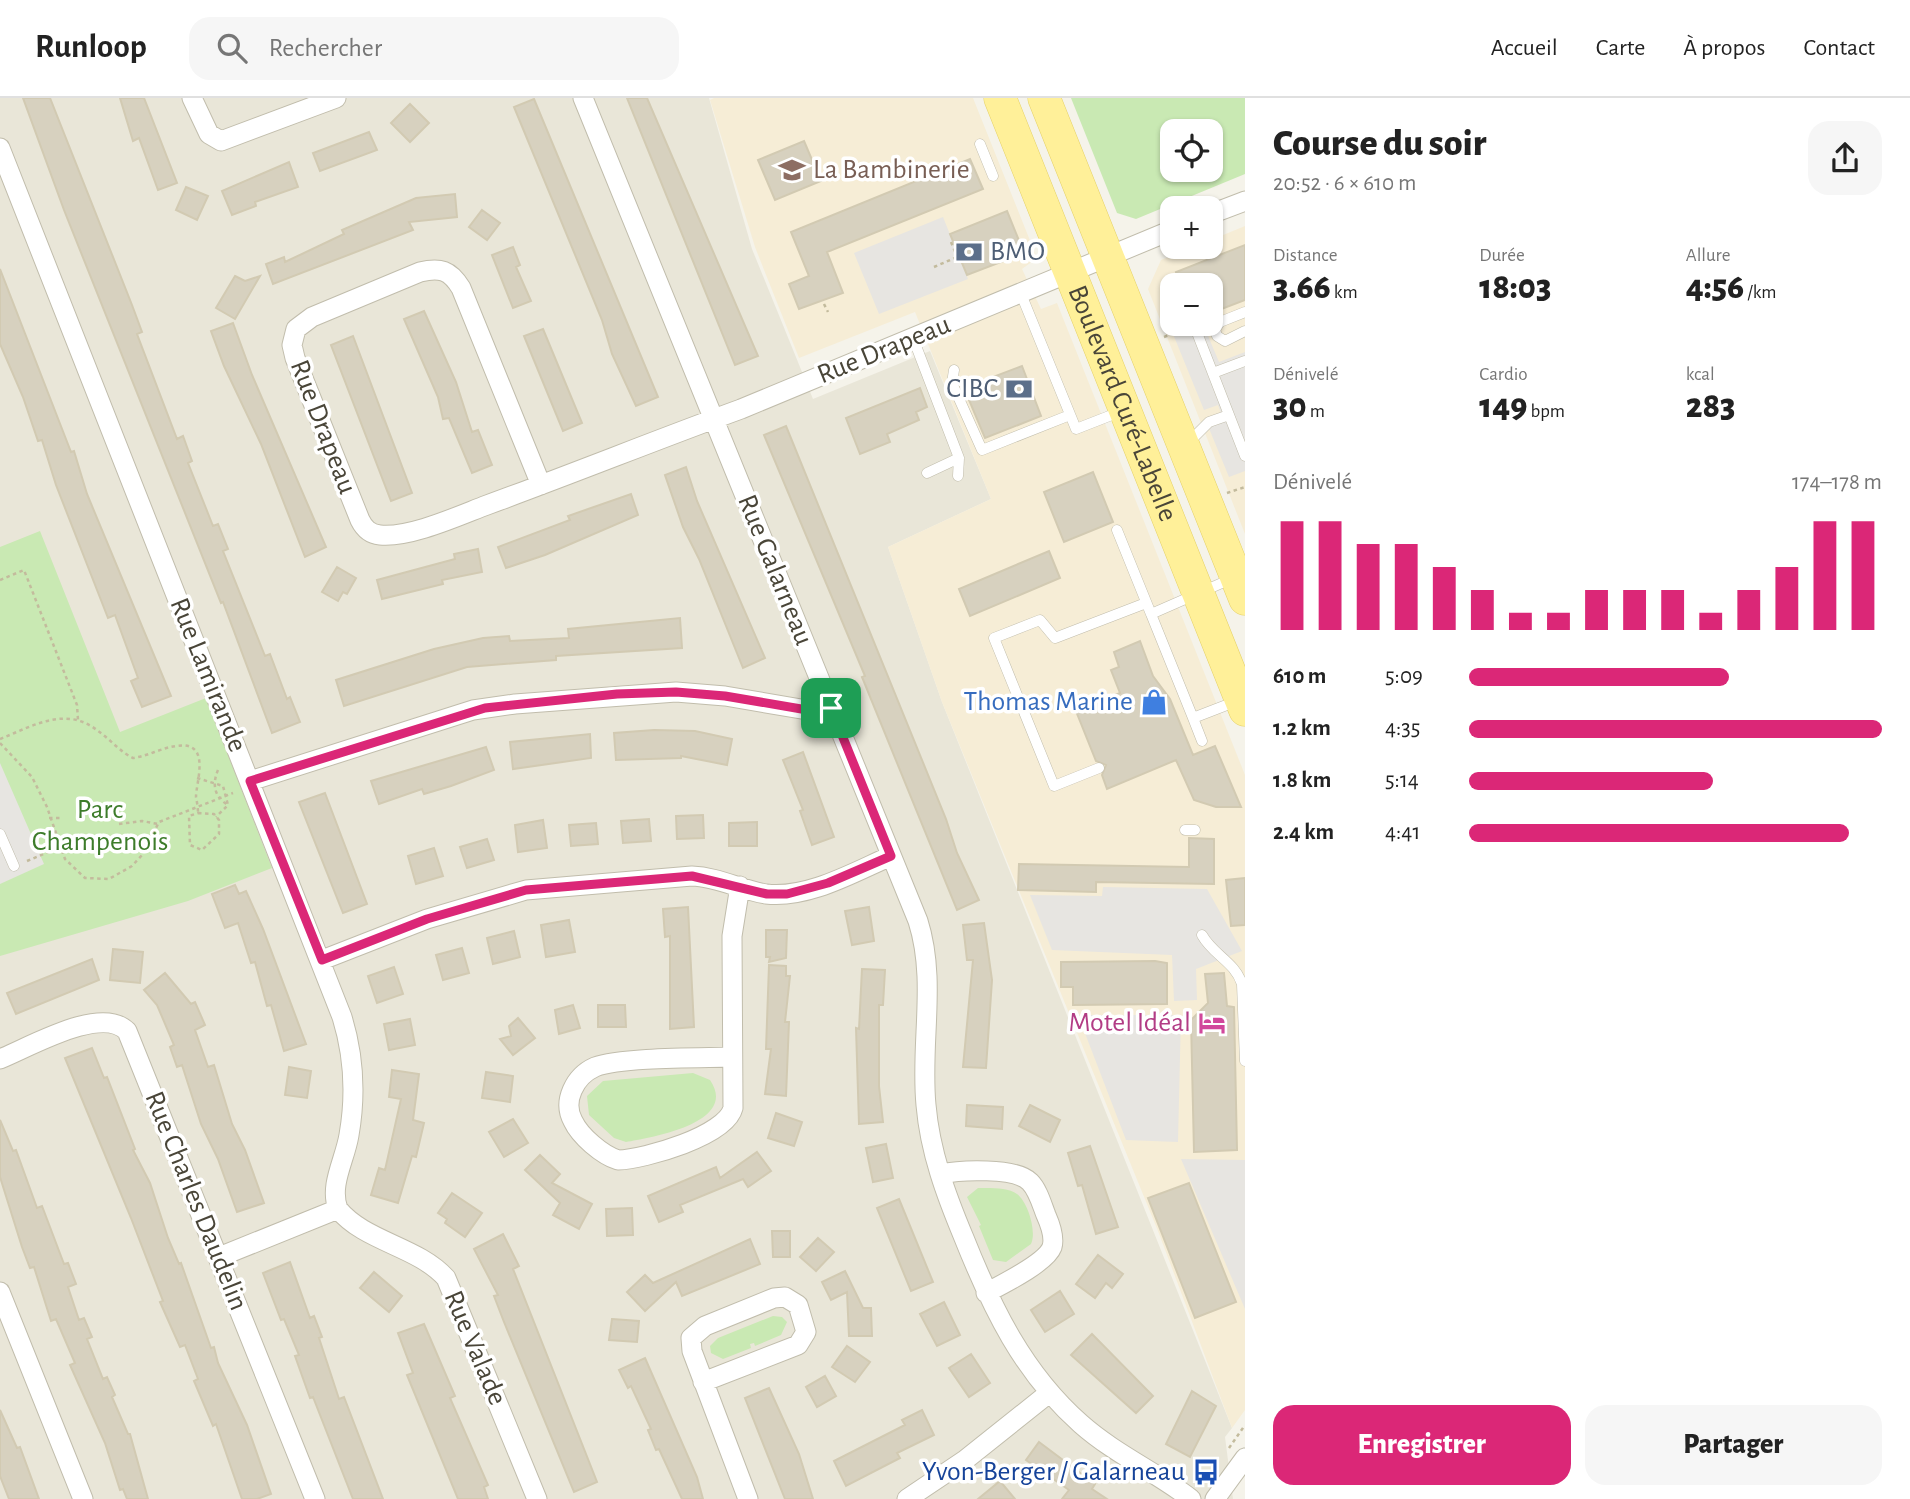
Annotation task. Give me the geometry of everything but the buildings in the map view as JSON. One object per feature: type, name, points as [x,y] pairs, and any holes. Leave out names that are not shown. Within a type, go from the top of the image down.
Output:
[{"type":"main road","name":"Boulevard Curé-Labelle","points":[[999,98],[1243,705]]},
{"type":"main road","name":"Boulevard Curé-Labelle","points":[[1044,98],[1184,448],[1242,583]]},
{"type":"street","points":[[192,98],[209,134],[218,141],[238,137],[336,98]]},
{"type":"street","name":"Rue Galarneau","points":[[583,98],[918,921],[927,956],[924,1080],[929,1132],[940,1174],[986,1293],[1013,1343],[1049,1393],[1108,1447],[1191,1499]]},
{"type":"street","name":"Rue Lamirande","points":[[0,148],[243,786],[322,960],[346,1030],[353,1069],[349,1134],[334,1192],[338,1209]]},
{"type":"street","points":[[1223,211],[1241,206]]},
{"type":"street","name":"Rue Drapeau","points":[[541,485],[461,288],[450,273],[440,269],[420,272],[312,317],[296,329],[292,345],[295,358],[360,520],[370,532],[391,534],[434,524],[541,485],[714,418],[1160,235]]},
{"type":"street","points":[[243,786],[473,710],[515,704],[676,692],[725,696],[813,711],[831,708]]},
{"type":"street","points":[[322,960],[427,919],[526,890],[681,876],[713,878],[767,894],[796,892],[891,856]]},
{"type":"street","points":[[731,1057],[596,1067],[575,1084],[569,1100],[570,1114],[582,1133],[618,1160],[643,1156],[709,1134],[722,1126],[732,1115],[732,936],[740,886]]},
{"type":"street","name":"Rue Charles Daudelin","points":[[0,1059],[91,1022],[107,1020],[123,1027],[133,1041],[315,1499]]},
{"type":"street","points":[[940,1174],[971,1170],[1022,1176],[1034,1187],[1047,1218],[1052,1241],[1049,1252],[1033,1265],[986,1293]]},
{"type":"street","points":[[219,1257],[338,1209]]},
{"type":"street","name":"Rue Valade","points":[[338,1209],[359,1226],[433,1265],[446,1278],[537,1499]]},
{"type":"street","points":[[0,1292],[83,1499]]},
{"type":"street","points":[[704,1382],[802,1342],[806,1325],[798,1306],[785,1297],[774,1298],[697,1330],[691,1338],[691,1346],[704,1382],[748,1499]]},
{"type":"street","points":[[907,1499],[965,1460],[1049,1393]]},
{"type":"street","points":[[1215,1499],[1242,1468]]},
{"type":"lane","points":[[980,144],[993,176]]},
{"type":"lane","points":[[1020,294],[1076,429],[1124,410]]},
{"type":"lane","points":[[1245,312],[1220,322],[1215,329],[1217,337],[1225,341],[1245,331]]},
{"type":"lane","points":[[1195,336],[1213,373],[1245,456]]},
{"type":"lane","points":[[913,338],[959,458],[958,476]]},
{"type":"lane","points":[[1213,373],[1245,361]]},
{"type":"lane","points":[[954,370],[952,383],[982,450],[1070,415]]},
{"type":"lane","points":[[1184,448],[1209,422],[1229,415]]},
{"type":"lane","points":[[927,472],[959,458]]},
{"type":"lane","points":[[1117,530],[1202,741]]},
{"type":"lane","points":[[1151,614],[1199,594],[1242,583]]},
{"type":"lane","points":[[1099,768],[1054,786],[994,638],[1040,620],[1055,638],[1146,603]]},
{"type":"lane","points":[[1193,718],[1243,705]]},
{"type":"lane","points":[[0,834],[14,866]]},
{"type":"lane","points":[[1202,935],[1211,950],[1236,968],[1244,984],[1245,1061]]},
{"type":"path","points":[[934,267],[958,259],[951,242]]},
{"type":"path","points":[[824,304],[828,312]]},
{"type":"path","points":[[1158,339],[1166,336]]},
{"type":"path","points":[[1221,496],[1245,486]]},
{"type":"path","points":[[0,580],[24,570],[77,705],[78,720]]},
{"type":"path","points":[[158,824],[138,860],[117,876],[90,880],[79,875],[69,865],[60,847],[32,778],[0,741],[56,717],[78,720],[94,727],[133,758],[174,746],[191,749],[199,758],[196,795],[198,813]]},
{"type":"path","points":[[218,770],[214,782],[218,797],[228,805]]},
{"type":"path","points":[[199,779],[223,786],[228,805]]},
{"type":"path","points":[[119,824],[142,821],[158,824],[243,786]]},
{"type":"path","points":[[189,816],[188,841],[192,848],[199,851],[208,847],[219,834],[217,817],[228,805]]},
{"type":"path","points":[[184,812],[189,816]]},
{"type":"path","points":[[189,816],[198,813],[217,817]]},
{"type":"path","points":[[49,818],[63,818]]},
{"type":"path","points":[[40,855],[60,847],[71,838]]},
{"type":"shaded area","points":[[0,98],[709,98],[752,249],[813,399],[930,351],[991,499],[888,547],[942,702],[1232,1428],[1225,1437],[1233,1499],[0,1499]]},
{"type":"shaded area","points":[[973,98],[1037,258],[1022,269],[1041,309],[1057,303],[1245,775],[1245,1410],[1232,1428],[1158,1231],[942,702],[888,547],[991,499],[915,312],[799,358],[755,247],[710,100]]},
{"type":"shaded area","points":[[943,217],[968,279],[879,314],[854,253]]},
{"type":"shaded area","points":[[1245,226],[1245,534],[1167,336],[1223,336],[1223,273],[1160,273],[1160,319],[1148,289],[1161,260],[1223,259],[1223,235]]},
{"type":"shaded area","points":[[1174,336],[1208,336],[1219,362],[1245,352],[1245,471],[1229,477],[1208,426],[1223,419],[1218,405],[1204,410]]},
{"type":"shaded area","points":[[0,763],[44,864],[0,884]]},
{"type":"shaded area","points":[[1103,887],[1207,889],[1242,951],[1196,969],[1197,1000],[1174,1001],[1172,955],[1052,950],[1030,895],[1102,896]]},
{"type":"shaded area","points":[[1078,1015],[1181,1015],[1178,1142],[1126,1140]]},
{"type":"shaded area","points":[[1181,1159],[1245,1160],[1245,1309]]},
{"type":"green space","points":[[1071,98],[1245,98],[1245,174],[1192,196],[1160,196],[1160,209],[1136,219],[1117,213]]},
{"type":"green space","name":"Parc Champenois","points":[[40,531],[120,732],[206,698],[272,868],[188,901],[0,956],[0,547]]},
{"type":"green space","points":[[693,1073],[710,1080],[716,1095],[713,1107],[704,1117],[690,1125],[626,1142],[614,1138],[589,1115],[587,1096],[603,1081]]},
{"type":"green space","points":[[978,1188],[1009,1190],[1021,1198],[1028,1210],[1033,1232],[1031,1244],[1006,1262],[993,1260],[979,1226],[981,1225],[967,1197]]},
{"type":"green space","points":[[773,1316],[782,1317],[787,1322],[781,1335],[755,1346],[754,1343],[750,1344],[751,1348],[723,1359],[711,1353],[710,1346],[718,1338]]},
{"type":"place","name":"La Bambinerie","points":[[792,170]]},
{"type":"place","name":"BMO","points":[[969,252]]},
{"type":"place","name":"CIBC","points":[[1019,389]]},
{"type":"place","name":"Thomas Marine","points":[[1154,702]]},
{"type":"place","name":"Motel Idéal","points":[[1212,1023]]},
{"type":"place","name":"Yvon-Berger / Galarneau","points":[[1206,1472]]},
{"type":"route","points":[[676,692],[725,696],[798,710],[822,711],[831,708],[891,856],[828,883],[787,894],[767,894],[713,878],[692,876],[526,890],[427,919],[322,960],[250,781],[473,710],[515,704],[676,692]]}]
